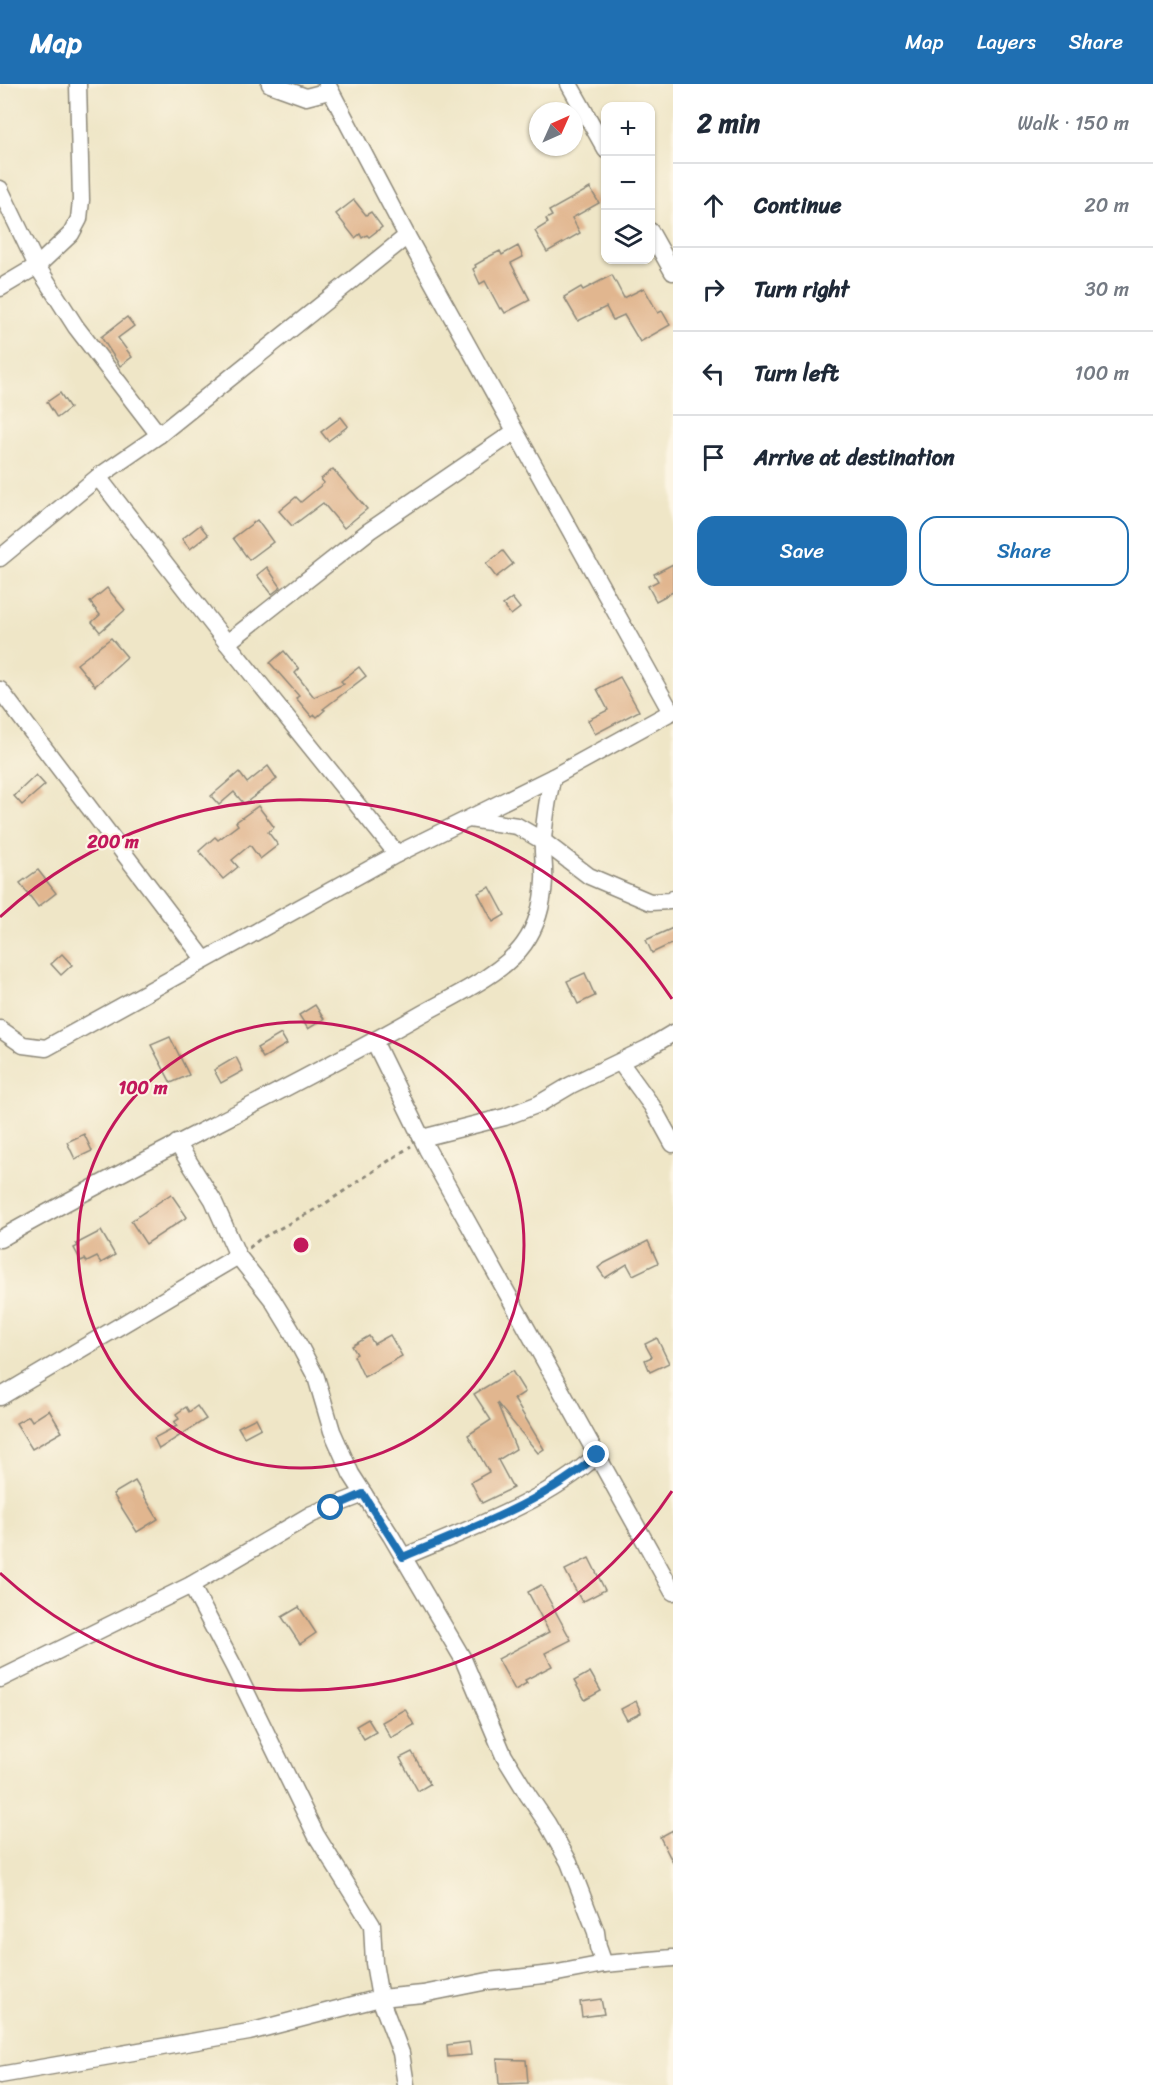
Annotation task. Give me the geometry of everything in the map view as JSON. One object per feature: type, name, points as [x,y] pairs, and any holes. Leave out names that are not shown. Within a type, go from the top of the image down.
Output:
[{"type":"street","points":[[0,288],[37,266],[70,234],[79,219],[81,200],[78,84]]},
{"type":"street","points":[[0,1029],[23,1045],[46,1048],[397,854],[553,777],[672,712],[514,432],[328,88],[306,97],[270,84]]},
{"type":"street","points":[[569,84],[601,141]]},
{"type":"street","points":[[0,189],[37,266],[76,327],[159,435]]},
{"type":"street","points":[[0,558],[98,477],[159,435],[407,236]]},
{"type":"street","points":[[655,238],[673,272]]},
{"type":"street","points":[[227,643],[369,531],[514,432]]},
{"type":"street","points":[[98,477],[227,643],[397,854]]},
{"type":"street","points":[[0,690],[204,959]]},
{"type":"street","points":[[0,1239],[177,1143],[374,1041],[503,967],[524,945],[536,921],[541,904],[546,800],[553,777]]},
{"type":"street","points":[[469,819],[517,826],[543,841],[589,876],[650,902],[673,899]]},
{"type":"street","points":[[422,1138],[505,1117],[539,1104],[571,1085],[673,1033]]},
{"type":"street","points":[[374,1041],[422,1138],[673,1592]]},
{"type":"street","points":[[620,1062],[652,1106],[673,1144]]},
{"type":"street","points":[[177,1143],[213,1200],[238,1256],[272,1299],[301,1349],[316,1377],[332,1431],[351,1474],[403,1557],[462,1659],[504,1756],[548,1822],[569,1862],[596,1932],[604,1964]]},
{"type":"street","points":[[0,1397],[238,1256]]},
{"type":"street","points":[[403,1557],[501,1514],[554,1487],[581,1470],[597,1455]]},
{"type":"street","points":[[0,1679],[191,1585],[312,1515],[363,1494]]},
{"type":"street","points":[[191,1585],[300,1803],[372,1925],[374,1963],[380,1998],[400,2053],[406,2085]]},
{"type":"street","points":[[0,2075],[249,2032],[380,1998],[423,1994],[488,1981],[552,1974],[604,1964],[673,1958]]},
{"type":"path","points":[[238,1256],[260,1239],[320,1207],[422,1138]]},
{"type":"building","points":[[590,188],[599,203],[572,218],[580,233],[547,252],[535,231],[548,223],[546,219],[552,216],[549,211]]},
{"type":"building","points":[[354,200],[366,215],[371,212],[382,227],[369,237],[367,235],[362,238],[360,234],[355,238],[336,214]]},
{"type":"building","points":[[518,246],[523,257],[511,263],[530,300],[505,313],[502,308],[500,309],[485,281],[480,284],[473,269],[484,259],[500,251],[502,255]]},
{"type":"building","points":[[612,275],[624,298],[644,288],[658,313],[662,311],[670,325],[640,342],[624,315],[613,320],[606,307],[578,321],[564,297],[581,287],[583,290]]},
{"type":"building","points":[[127,317],[134,326],[118,338],[132,357],[120,366],[101,337]]},
{"type":"building","points":[[60,393],[70,408],[57,418],[47,402]]},
{"type":"building","points":[[341,417],[348,426],[328,441],[321,432]]},
{"type":"building","points":[[333,469],[367,509],[344,528],[323,503],[292,526],[279,511],[296,497],[301,502],[324,483],[321,479]]},
{"type":"building","points":[[257,520],[273,542],[249,560],[233,538]]},
{"type":"building","points":[[200,525],[208,535],[190,549],[182,539]]},
{"type":"building","points":[[503,551],[513,564],[496,577],[486,564]]},
{"type":"building","points":[[673,564],[673,592],[656,601],[648,586],[658,581],[654,574]]},
{"type":"building","points":[[267,567],[281,587],[272,594],[257,575]]},
{"type":"building","points":[[107,588],[125,610],[100,632],[92,622],[100,615],[90,602]]},
{"type":"building","points":[[512,598],[520,608],[511,615],[503,605]]},
{"type":"building","points":[[111,638],[127,657],[95,686],[77,664]]},
{"type":"building","points":[[284,651],[299,669],[295,673],[314,697],[344,684],[341,681],[359,667],[366,676],[323,709],[325,710],[317,717],[315,715],[312,717],[296,698],[299,696],[270,663]]},
{"type":"building","points":[[620,677],[639,711],[595,734],[588,720],[608,710],[597,689]]},
{"type":"building","points":[[268,766],[277,779],[244,804],[234,792],[219,805],[211,796],[239,772],[247,783]]},
{"type":"building","points":[[36,775],[45,785],[22,805],[14,796]]},
{"type":"building","points":[[258,806],[274,827],[268,832],[278,845],[260,859],[250,845],[232,860],[238,867],[223,879],[199,851],[215,837],[218,840],[238,825],[236,822]]},
{"type":"building","points":[[38,870],[56,893],[38,907],[20,883]]},
{"type":"building","points":[[490,887],[505,915],[493,922],[478,893]]},
{"type":"building","points":[[673,928],[673,943],[652,953],[646,940]]},
{"type":"building","points":[[62,954],[72,965],[61,975],[51,964]]},
{"type":"building","points":[[585,973],[595,996],[578,1004],[567,981]]},
{"type":"building","points":[[315,1005],[324,1019],[308,1029],[299,1015]]},
{"type":"building","points":[[281,1034],[287,1044],[263,1058],[257,1048]]},
{"type":"building","points":[[170,1037],[189,1075],[171,1083],[151,1045]]},
{"type":"building","points":[[236,1057],[243,1071],[221,1083],[214,1070]]},
{"type":"building","points":[[84,1134],[92,1151],[75,1159],[67,1142]]},
{"type":"building","points":[[171,1194],[187,1217],[146,1244],[131,1221]]},
{"type":"building","points":[[101,1231],[115,1255],[101,1263],[97,1257],[87,1262],[85,1259],[81,1261],[74,1248],[78,1246],[76,1244]]},
{"type":"building","points":[[648,1241],[658,1263],[633,1275],[627,1264],[605,1278],[598,1268],[603,1264]]},
{"type":"building","points":[[390,1335],[402,1356],[364,1377],[352,1346],[369,1336],[374,1344]]},
{"type":"building","points":[[657,1338],[669,1363],[650,1372],[645,1360],[652,1357],[645,1344]]},
{"type":"building","points":[[512,1371],[525,1392],[514,1399],[544,1449],[538,1453],[497,1403],[516,1449],[498,1460],[513,1488],[482,1503],[471,1482],[489,1472],[468,1435],[491,1420],[474,1394]]},
{"type":"building","points":[[197,1406],[206,1419],[159,1449],[154,1438],[177,1426],[174,1422],[179,1419],[176,1414],[186,1407],[189,1412]]},
{"type":"building","points":[[49,1410],[62,1432],[32,1449],[16,1423],[29,1416],[32,1421]]},
{"type":"building","points":[[256,1418],[261,1428],[244,1437],[238,1427]]},
{"type":"building","points":[[135,1481],[158,1519],[137,1532],[113,1494]]},
{"type":"building","points":[[589,1558],[605,1590],[582,1602],[565,1570]]},
{"type":"building","points":[[541,1585],[571,1640],[545,1653],[552,1666],[525,1680],[527,1683],[515,1690],[498,1659],[549,1632],[528,1592]]},
{"type":"building","points":[[299,1607],[316,1633],[300,1644],[282,1617]]},
{"type":"building","points":[[590,1672],[601,1691],[585,1700],[574,1681]]},
{"type":"building","points":[[636,1701],[641,1713],[627,1720],[621,1709]]},
{"type":"building","points":[[405,1709],[414,1725],[391,1738],[382,1722]]},
{"type":"building","points":[[368,1719],[376,1732],[364,1739],[356,1726]]},
{"type":"building","points":[[412,1752],[430,1784],[418,1791],[400,1758]]},
{"type":"building","points":[[673,1830],[673,1863],[660,1837]]},
{"type":"building","points":[[601,1999],[604,2014],[582,2017],[580,2002]]},
{"type":"building","points":[[469,2042],[471,2055],[448,2057],[447,2045]]},
{"type":"building","points":[[497,2059],[526,2060],[528,2083],[499,2084]]},
{"type":"route","points":[[331,1508],[363,1494],[403,1557],[501,1514],[554,1487],[581,1470],[597,1455]]}]
